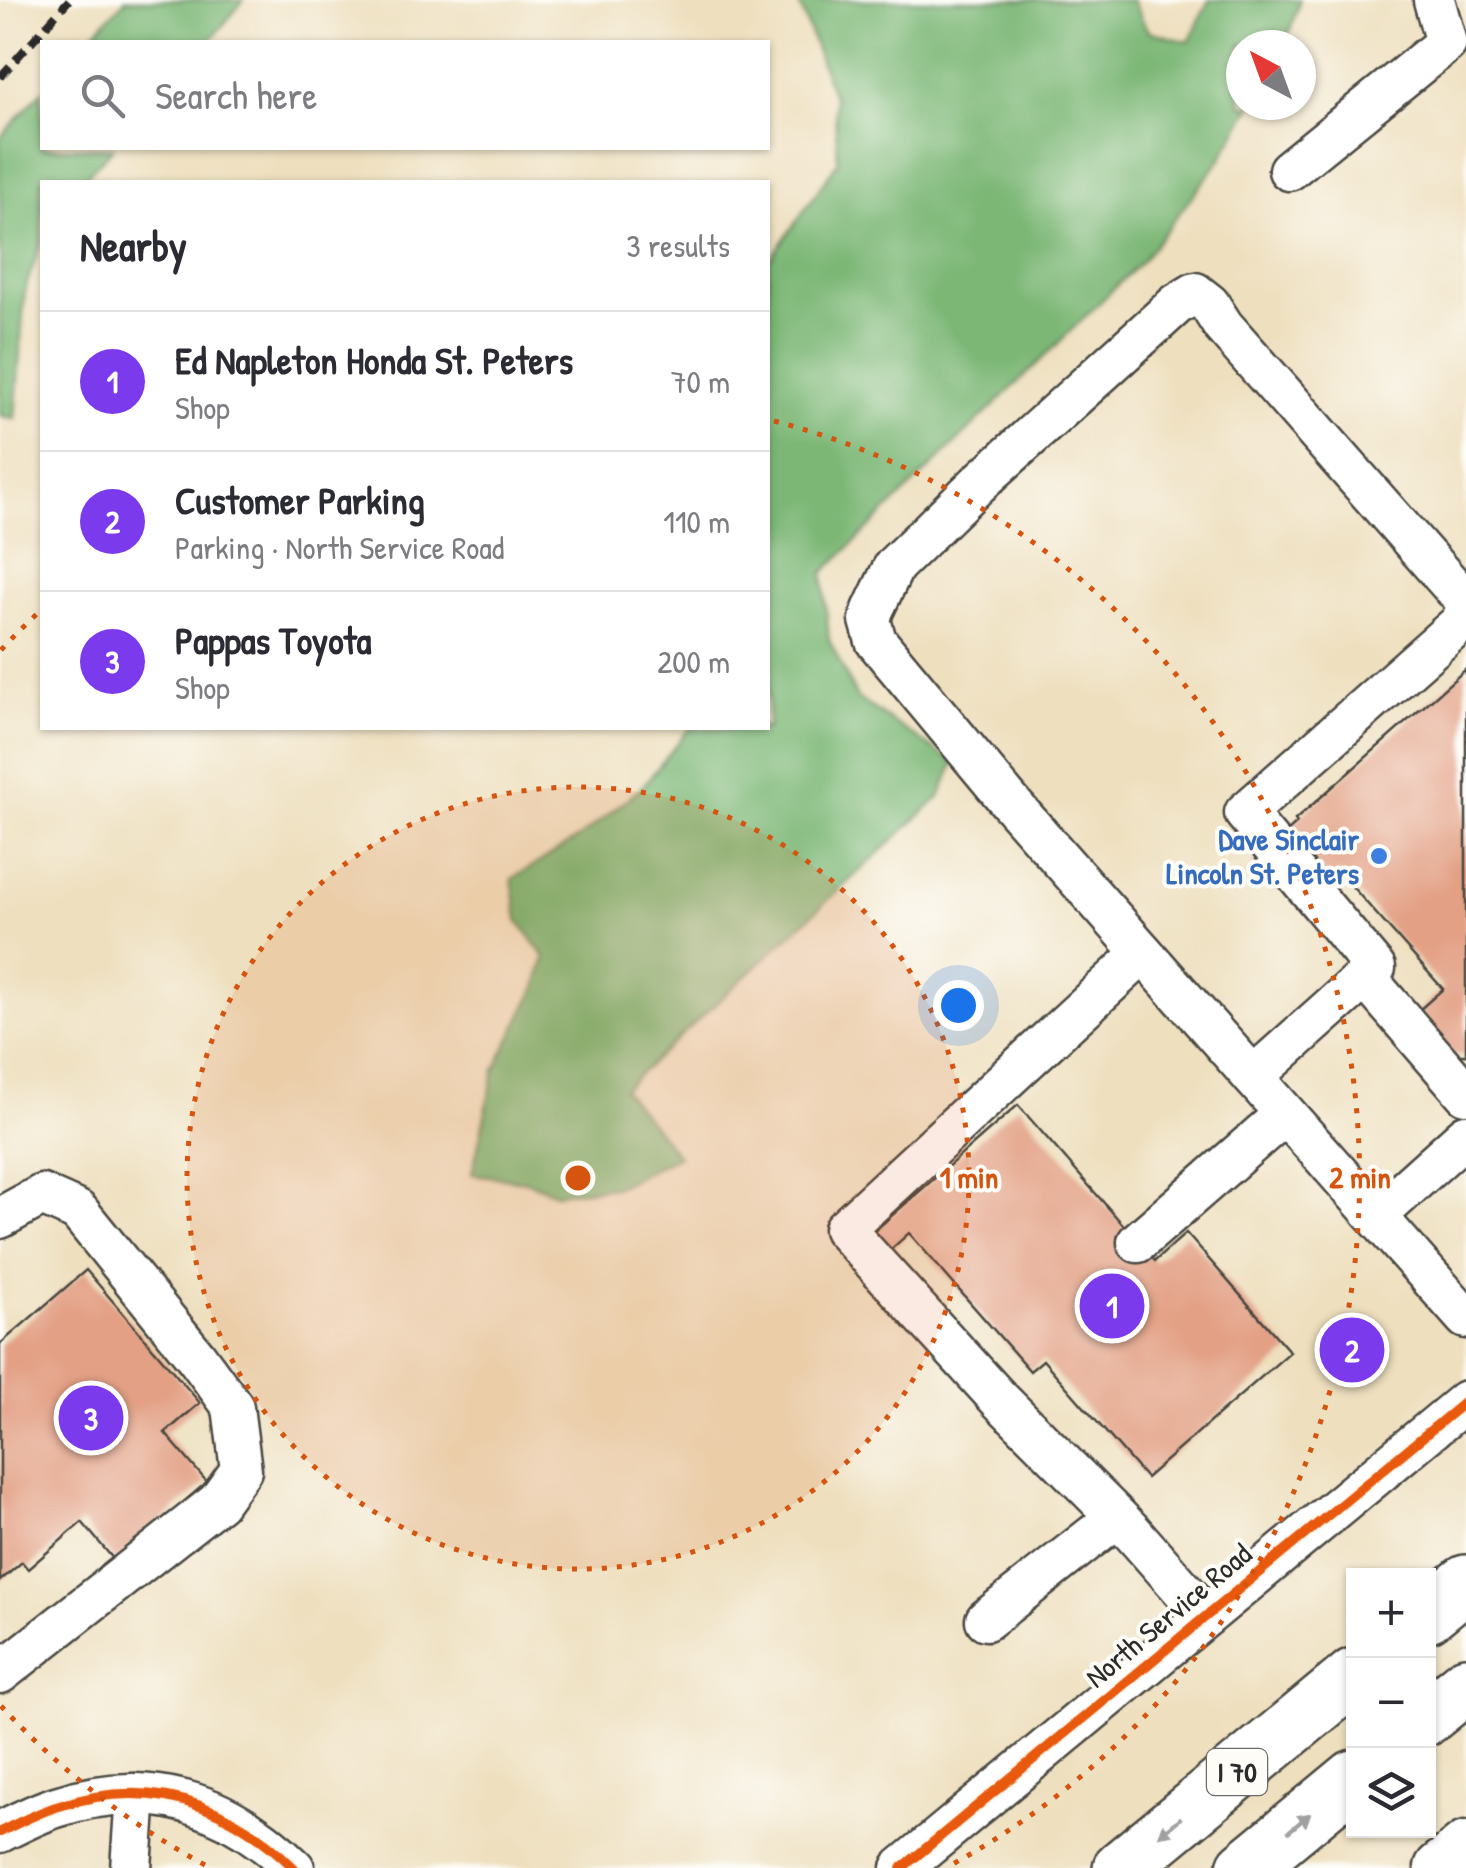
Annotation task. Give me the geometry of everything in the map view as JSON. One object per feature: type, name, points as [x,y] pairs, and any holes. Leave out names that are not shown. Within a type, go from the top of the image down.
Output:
[{"type":"highway","points":[[1436,1607],[1466,1582]]},
{"type":"highway","name":"I 70","points":[[1121,1868],[1346,1683]]},
{"type":"highway","points":[[1436,1709],[1466,1685]]},
{"type":"highway","name":"I 70","points":[[1245,1868],[1346,1785]]},
{"type":"main road","points":[[1440,1868],[1466,1848]]},
{"type":"street","points":[[1289,170],[1459,45],[1434,0]]},
{"type":"street","points":[[1466,602],[1222,326],[1209,304],[1195,293],[1176,304],[894,566],[870,620],[876,641],[1008,802],[1466,1318]]},
{"type":"street","points":[[1252,1077],[1375,968],[1245,813],[1466,618]]},
{"type":"street","points":[[1143,953],[844,1229],[998,1399],[1117,1517],[1206,1616]]},
{"type":"street","points":[[1365,977],[1466,1094]]},
{"type":"street","points":[[1138,1242],[1285,1114]]},
{"type":"street","points":[[1376,1216],[1466,1136]]},
{"type":"street","points":[[0,1218],[42,1194],[78,1211],[181,1336],[233,1408],[242,1470],[218,1502],[0,1673]]},
{"type":"street","name":"North Service Road","points":[[902,1868],[1466,1401]]},
{"type":"street","points":[[986,1620],[1117,1517]]},
{"type":"street","points":[[131,1868],[136,1794]]},
{"type":"street","points":[[0,1832],[56,1807],[100,1796],[136,1794],[178,1799],[218,1812],[250,1830],[294,1868]]},
{"type":"green space","points":[[125,0],[244,0],[211,40],[88,40]]},
{"type":"green space","points":[[798,0],[1132,0],[1148,31],[1189,42],[1209,0],[1300,0],[1290,30],[1226,30],[1226,120],[1243,120],[1220,160],[1142,261],[823,573],[829,640],[857,698],[954,763],[940,797],[623,1089],[678,1156],[616,1187],[555,1193],[526,1181],[472,1174],[495,1069],[537,986],[545,957],[518,920],[512,879],[580,837],[642,787],[688,730],[770,730],[770,259],[838,162],[834,99]]},
{"type":"green space","points":[[40,93],[40,150],[111,150],[82,180],[40,180],[40,246],[25,289],[15,418],[0,416],[0,138]]},
{"type":"building","name":"Dave Sinclair Lincoln St. Peters","points":[[1466,669],[1466,1055],[1451,1055],[1418,1011],[1443,989],[1340,873],[1321,889],[1278,840],[1297,823],[1295,820]]},
{"type":"building","points":[[1018,1105],[1155,1261],[1186,1233],[1290,1352],[1146,1478],[1043,1360],[1030,1371],[909,1233],[888,1252],[872,1233]]},
{"type":"building","points":[[86,1270],[200,1403],[165,1433],[207,1482],[115,1561],[82,1522],[28,1569],[22,1562],[0,1581],[0,1344]]},
{"type":"railway","points":[[0,77],[69,0]]},
{"type":"cycle path","points":[[902,1868],[1466,1401]]},
{"type":"cycle path","points":[[0,1832],[49,1809],[90,1798],[154,1795],[184,1801],[241,1826],[294,1868]]},
{"type":"place","name":"Dave Sinclair Lincoln St. Peters","points":[[1379,856]]},
{"type":"place","name":"Ed Napleton Honda St. Peters","points":[[1112,1306]]},
{"type":"place","name":"Customer Parking","points":[[1352,1350]]},
{"type":"place","name":"Pappas Toyota","points":[[91,1418]]}]
